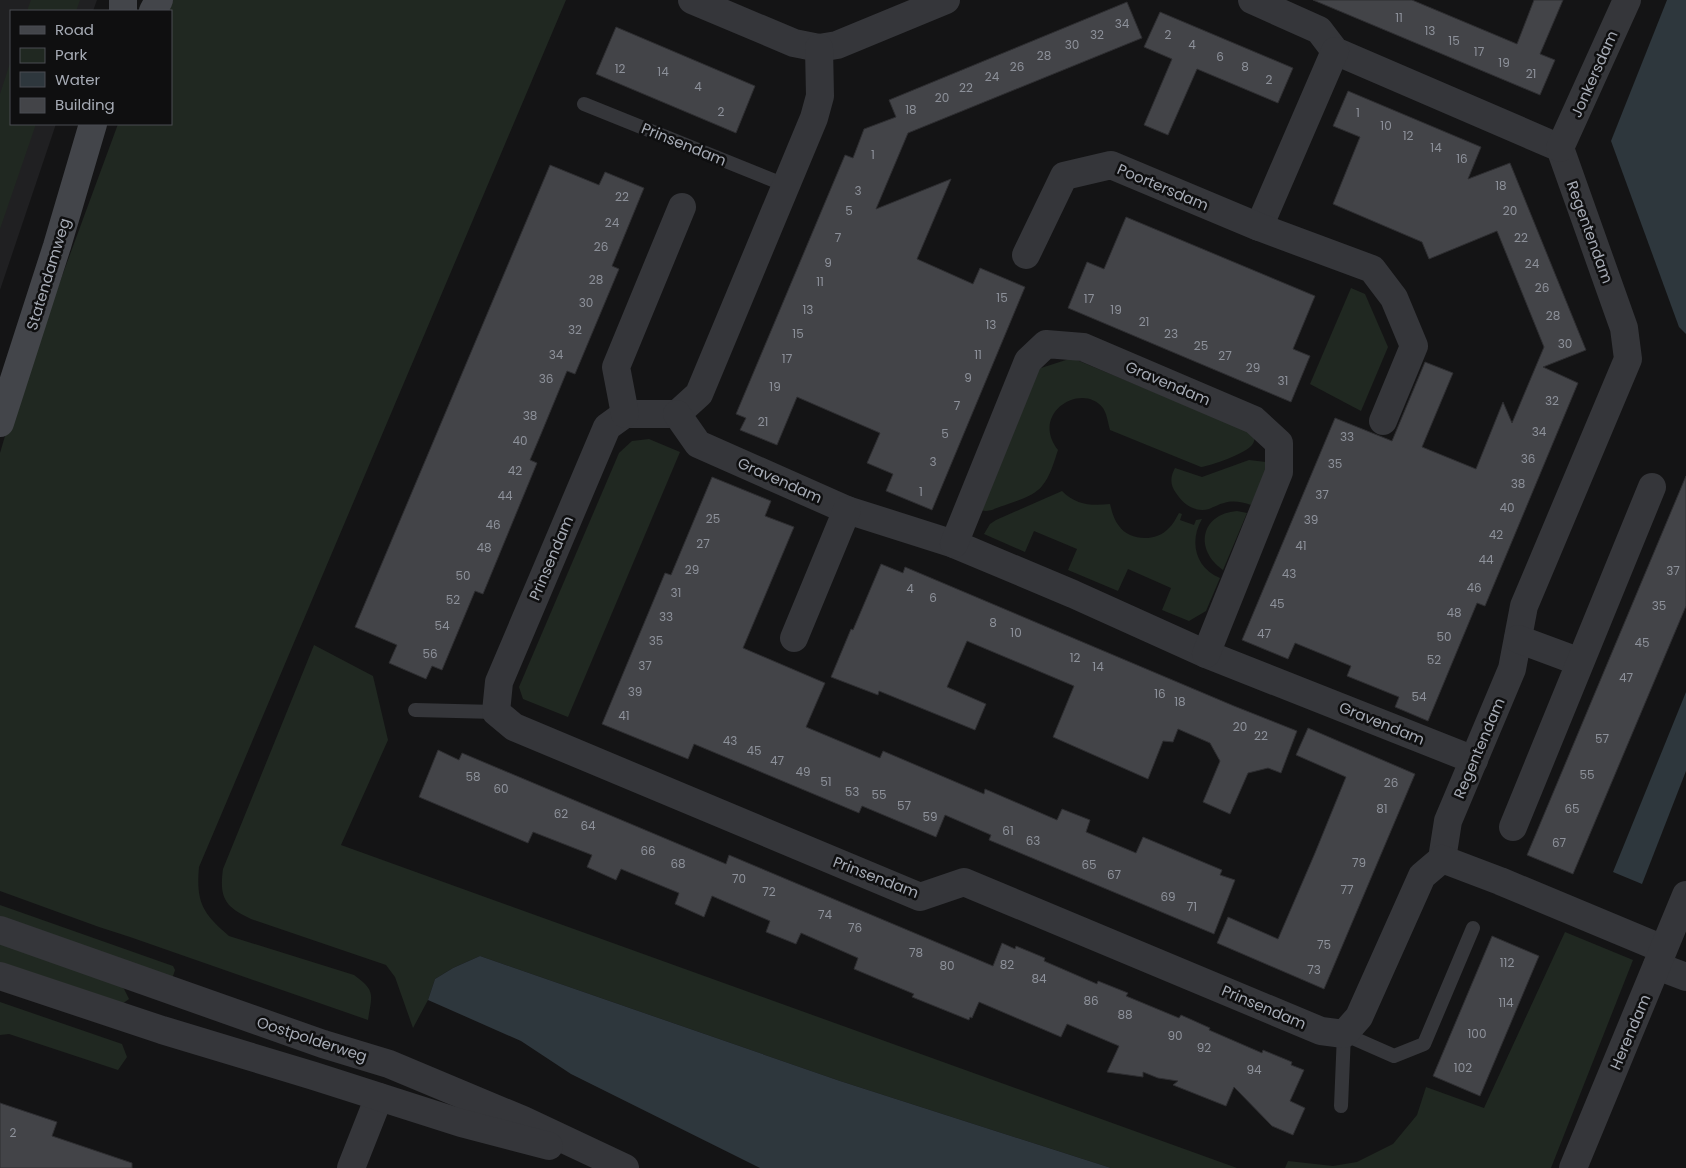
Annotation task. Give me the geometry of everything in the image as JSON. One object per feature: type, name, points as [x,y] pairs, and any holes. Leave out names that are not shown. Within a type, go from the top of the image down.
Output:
[{"type":"main road","name":"Statendamweg","points":[[0,423],[57,246],[93,125]]},
{"type":"street","points":[[692,0],[794,43],[819,48],[837,45],[946,0]]},
{"type":"street","points":[[1252,0],[1319,30],[1335,51],[1560,148]]},
{"type":"street","name":"Jonkersdam","points":[[1560,148],[1627,0]]},
{"type":"street","points":[[682,207],[616,367],[625,414],[677,414],[699,394],[814,118],[820,96],[819,48]]},
{"type":"street","points":[[1258,226],[1335,51]]},
{"type":"street","name":"Regentendam","points":[[1442,859],[1448,821],[1512,669],[1524,606],[1628,359],[1624,328],[1560,148]]},
{"type":"street","name":"Poortersdam","points":[[1026,255],[1064,176],[1112,165],[1258,226],[1372,269],[1394,298],[1414,346],[1383,422]]},
{"type":"street","name":"Gravendam","points":[[954,544],[1028,361],[1046,344],[1083,347],[1254,420],[1279,443],[1278,472],[1206,654]]},
{"type":"street","name":"Prinsendam","points":[[625,414],[607,427],[499,682],[496,712],[514,727],[920,897],[964,882],[1321,1031],[1344,1034]]},
{"type":"street","name":"Gravendam","points":[[677,414],[698,444],[847,510],[954,544],[1073,594],[1206,654],[1474,760]]},
{"type":"street","points":[[1513,827],[1652,487]]},
{"type":"street","points":[[794,638],[847,510]]},
{"type":"street","points":[[1518,639],[1580,662]]},
{"type":"street","points":[[1344,1034],[1359,1017],[1422,876],[1442,859],[1500,881],[1660,958],[1686,977]]},
{"type":"street","name":"Herendam","points":[[1573,1168],[1686,896]]},
{"type":"street","name":"Oostpolderweg","points":[[0,930],[324,1044],[389,1064],[523,1120],[621,1166]]},
{"type":"street","name":"Oostpolderweg","points":[[0,976],[162,1030],[461,1123],[621,1166]]},
{"type":"street","points":[[351,1168],[379,1097],[389,1064]]},
{"type":"lane","name":"Prinsendam","points":[[584,104],[785,184]]},
{"type":"lane","points":[[415,710],[496,712]]},
{"type":"lane","name":"Prinsendam","points":[[1344,1034],[1394,1056],[1424,1044],[1473,928]]},
{"type":"lane","points":[[1341,1106],[1344,1034]]},
{"type":"shaded area","points":[[0,0],[97,0],[93,10],[10,10],[10,125],[56,125],[0,290]]},
{"type":"green space","points":[[31,0],[80,0],[76,10],[27,10]]},
{"type":"green space","points":[[173,0],[566,0],[199,867],[200,898],[207,913],[220,928],[229,936],[354,975],[366,985],[371,994],[368,1020],[0,891],[0,453],[12,412],[118,125],[172,125],[172,10],[168,10]]},
{"type":"green space","points":[[10,63],[10,125],[36,125],[0,229],[0,94]]},
{"type":"green space","points":[[1351,288],[1365,294],[1388,347],[1361,411],[1310,384]]},
{"type":"green space","points":[[1072,358],[1250,432],[1255,438],[1253,443],[1236,455],[1201,467],[1110,430],[1103,408],[1094,401],[1083,398],[1072,400],[1062,405],[1054,413],[1050,424],[1051,436],[1058,450],[1050,474],[1042,486],[1032,494],[1019,500],[992,510],[979,510],[1038,369]]},
{"type":"green space","points":[[649,439],[680,452],[568,717],[523,699],[519,687],[619,453],[632,441]]},
{"type":"green space","points":[[1249,460],[1266,462],[1267,467],[1251,505],[1231,502],[1199,510],[1186,504],[1174,490],[1172,475],[1175,468],[1202,477]]},
{"type":"green space","points":[[1062,491],[1078,502],[1096,505],[1110,504],[1114,519],[1119,526],[1129,535],[1136,537],[1150,538],[1163,533],[1171,526],[1179,513],[1182,514],[1180,520],[1194,525],[1196,520],[1202,519],[1196,536],[1195,545],[1197,553],[1205,568],[1220,578],[1206,611],[1189,621],[1162,610],[1171,588],[1128,569],[1118,591],[1068,570],[1077,549],[1034,531],[1025,552],[984,534],[990,524],[996,520]]},
{"type":"green space","points":[[1237,511],[1247,513],[1223,570],[1208,553],[1205,534],[1215,519]]},
{"type":"green space","points":[[314,645],[373,676],[388,740],[341,845],[1237,1168],[1111,1168],[840,1081],[480,956],[453,968],[435,979],[428,1000],[413,1028],[395,977],[386,965],[251,919],[230,906],[223,894],[223,869]]},
{"type":"green space","points":[[0,905],[173,966],[175,970],[172,979],[0,921]]},
{"type":"green space","points":[[1565,932],[1633,960],[1551,1168],[1285,1168],[1288,1161],[1333,1166],[1357,1162],[1393,1144],[1417,1115],[1426,1087],[1484,1108]]},
{"type":"green space","points":[[0,943],[114,980],[124,989],[129,999],[122,1004],[0,963]]},
{"type":"green space","points":[[0,1002],[122,1044],[127,1057],[118,1070],[9,1034],[0,1035]]},
{"type":"water","points":[[1667,0],[1686,0],[1686,334],[1679,327],[1611,141]]},
{"type":"water","points":[[1686,692],[1686,771],[1642,884],[1613,872]]},
{"type":"water","points":[[480,956],[840,1081],[1111,1168],[760,1168],[571,1074],[521,1041],[428,1000],[435,979],[453,968]]},
{"type":"building","points":[[1313,0],[1412,0],[1517,44],[1534,0],[1563,0],[1540,54],[1555,60],[1540,95]]},
{"type":"building","points":[[1127,2],[1142,38],[908,133],[876,209],[951,179],[917,259],[973,284],[980,268],[1025,287],[932,510],[886,491],[893,474],[867,463],[880,433],[797,397],[777,445],[740,430],[746,418],[736,414],[845,155],[853,158],[864,129],[896,117],[889,100]]},
{"type":"building","points":[[1160,12],[1293,68],[1278,103],[1197,69],[1168,135],[1144,125],[1172,59],[1144,47]]},
{"type":"building","points":[[616,27],[755,86],[736,133],[596,74]]},
{"type":"building","points":[[1348,91],[1481,147],[1468,179],[1510,163],[1586,350],[1543,367],[1578,383],[1485,606],[1477,603],[1428,721],[1395,707],[1399,697],[1347,676],[1351,666],[1295,643],[1288,659],[1242,640],[1335,418],[1392,441],[1425,362],[1453,373],[1422,447],[1476,469],[1503,402],[1512,423],[1544,347],[1497,231],[1429,259],[1422,242],[1333,204],[1360,137],[1333,126]]},
{"type":"building","points":[[550,165],[599,185],[605,172],[644,188],[612,266],[619,269],[575,374],[567,371],[530,460],[537,463],[483,594],[475,591],[442,670],[432,666],[426,679],[389,663],[397,645],[355,627]]},
{"type":"building","points":[[1126,217],[1315,296],[1293,349],[1310,356],[1291,402],[1068,308],[1087,262],[1104,269]]},
{"type":"building","points":[[1686,476],[1686,606],[1573,874],[1527,855]]},
{"type":"building","points":[[712,477],[771,501],[765,516],[794,527],[743,648],[825,683],[806,727],[880,758],[883,751],[984,794],[985,789],[1057,820],[1062,809],[1090,820],[1086,832],[1136,853],[1143,837],[1222,870],[1220,875],[1235,880],[1214,934],[989,840],[991,835],[945,815],[936,837],[862,806],[859,813],[694,744],[688,759],[602,724],[665,573],[671,575]]},
{"type":"building","points":[[881,564],[903,573],[905,567],[1297,731],[1281,773],[1268,768],[1248,773],[1230,814],[1203,802],[1220,761],[1210,743],[1178,729],[1173,742],[1163,741],[1148,779],[1053,737],[1074,686],[967,641],[947,687],[986,704],[975,730],[879,691],[878,695],[831,677]]},
{"type":"building","points":[[1308,728],[1415,774],[1324,989],[1217,943],[1228,917],[1278,939],[1315,853],[1346,777],[1296,755]]},
{"type":"building","points":[[438,750],[459,760],[462,753],[726,864],[729,855],[993,966],[1002,943],[1015,949],[1016,946],[1045,958],[1044,961],[1097,984],[1098,981],[1128,993],[1126,996],[1179,1018],[1181,1015],[1210,1028],[1209,1030],[1262,1053],[1263,1050],[1292,1062],[1291,1065],[1304,1070],[1290,1101],[1305,1108],[1293,1135],[1272,1126],[1234,1087],[1226,1106],[1173,1085],[1178,1081],[1158,1078],[1143,1072],[1143,1077],[1107,1072],[1119,1046],[1067,1024],[1061,1037],[979,1002],[972,1018],[970,1017],[969,1020],[912,997],[914,994],[854,969],[858,958],[801,933],[796,944],[766,932],[770,921],[712,896],[704,917],[675,904],[679,893],[621,869],[616,880],[587,867],[592,855],[533,832],[528,843],[419,797]]},
{"type":"building","points":[[1492,936],[1539,956],[1480,1096],[1433,1076]]},
{"type":"building","points":[[0,1103],[57,1122],[52,1136],[132,1163],[132,1168],[0,1168]]}]
